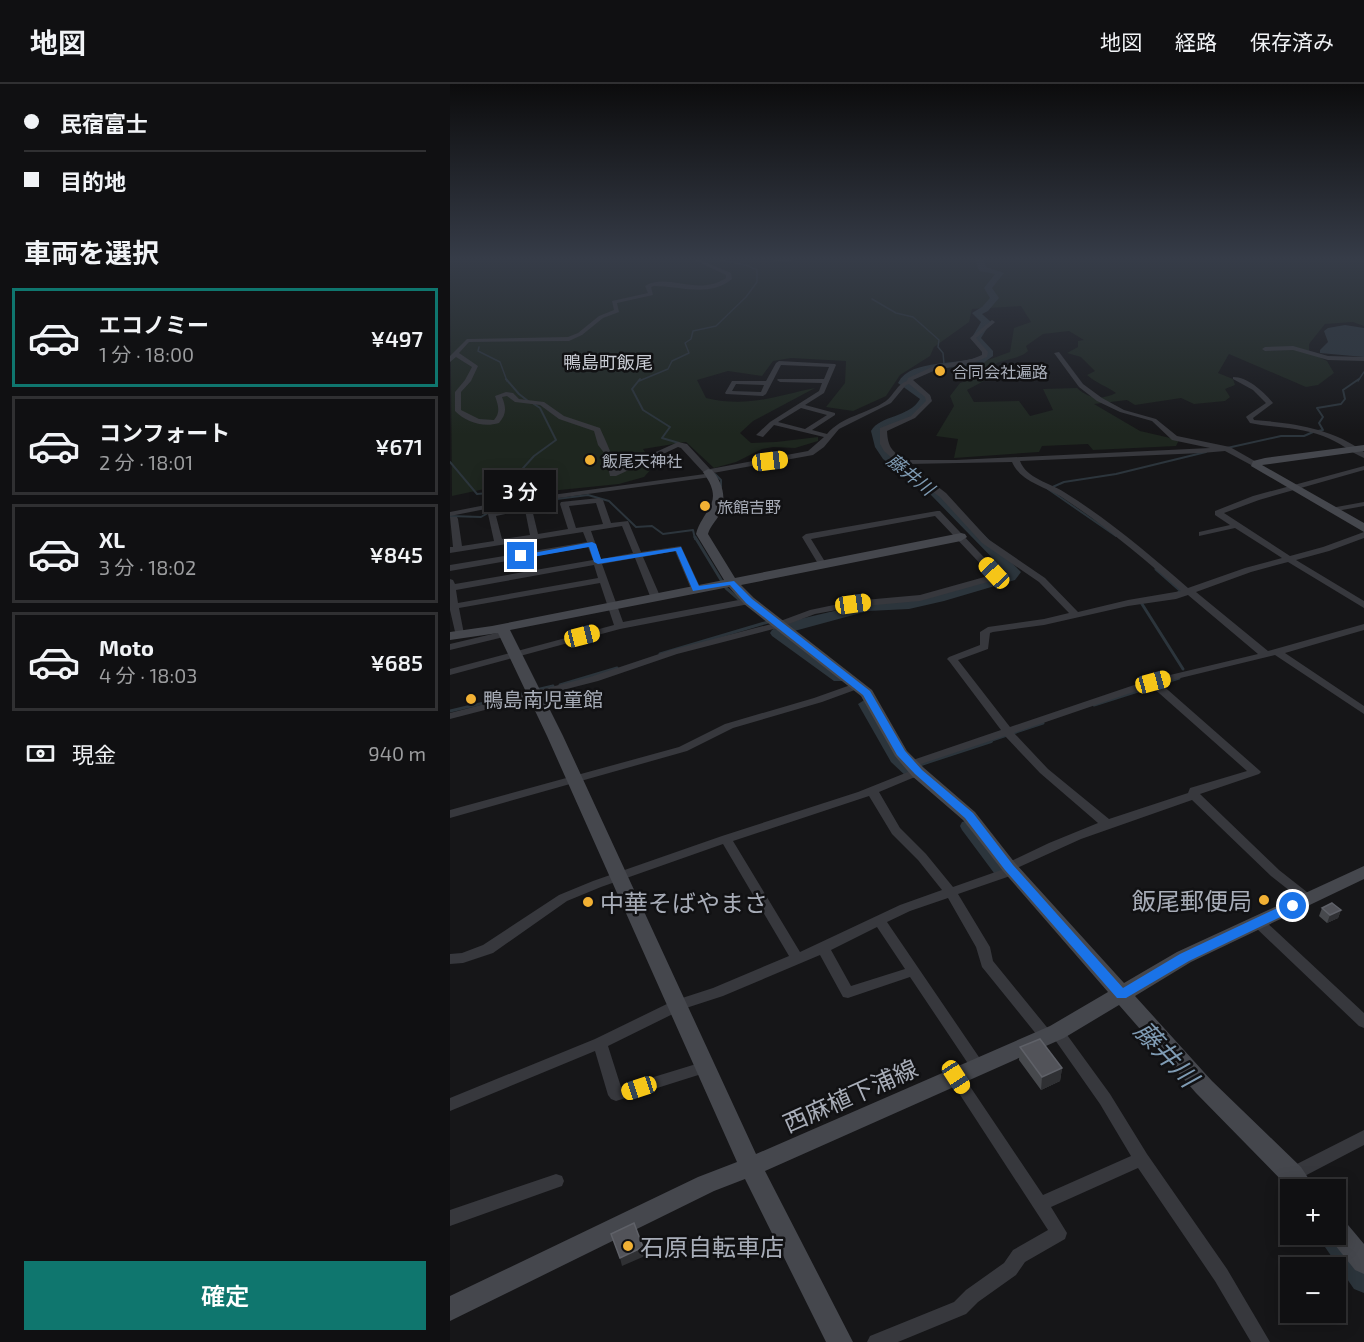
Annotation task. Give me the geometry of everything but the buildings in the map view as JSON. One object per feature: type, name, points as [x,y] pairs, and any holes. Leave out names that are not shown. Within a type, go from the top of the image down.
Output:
[{"type":"street","points":[[602,317],[580,334],[569,339],[467,341],[453,357],[475,366],[468,381],[458,392],[458,411],[464,416],[486,424],[495,423],[503,410],[498,396],[508,393],[513,395],[517,401],[542,403],[552,414],[564,421],[583,423],[597,430],[602,445],[609,454],[613,474],[678,444],[684,446],[716,480],[716,508],[702,534],[726,584],[742,602],[771,626],[855,687],[867,693],[901,753],[914,771],[969,816],[1008,872],[1117,998],[1297,1179]]},
{"type":"street","points":[[450,514],[498,504],[710,474],[804,455],[818,448],[827,436],[845,421],[889,402],[908,382],[932,369],[980,360],[985,356],[985,352],[974,342],[977,334],[992,322]]},
{"type":"street","points":[[1265,349],[1293,348],[1328,358],[1364,359]]},
{"type":"street","points":[[1058,353],[1070,374],[1098,401],[1153,420],[1166,427],[1170,435],[1175,438],[1224,448],[1256,464],[1291,488],[1364,528]]},
{"type":"street","points":[[760,435],[772,423],[822,392],[833,365],[779,363],[769,383],[763,394],[728,393],[734,381],[769,383]]},
{"type":"street","points":[[804,381],[811,364]]},
{"type":"street","points":[[1235,378],[1255,389],[1270,403],[1249,417],[1252,422],[1280,424],[1326,433],[1361,451]]},
{"type":"street","points":[[780,380],[823,381]]},
{"type":"street","points":[[908,382],[928,396],[928,404],[913,417],[885,427],[882,433],[884,444],[902,462],[943,495],[985,541],[1042,580],[1075,614]]},
{"type":"street","points":[[791,438],[833,414],[800,406]]},
{"type":"street","points":[[772,423],[827,436]]},
{"type":"street","points":[[902,462],[956,462],[1203,451],[1224,448]]},
{"type":"street","points":[[1256,464],[1265,461],[1361,451]]},
{"type":"street","points":[[1015,458],[1020,471],[1050,487],[1126,540],[1264,654]]},
{"type":"street","points":[[1364,468],[1291,488],[1221,510],[1218,513],[1235,526],[1364,605]]},
{"type":"street","points":[[572,530],[564,504],[599,500],[608,525]]},
{"type":"street","points":[[1331,510],[1364,504]]},
{"type":"street","points":[[498,542],[492,514],[498,512],[528,507],[534,536]]},
{"type":"street","points":[[450,716],[651,662],[674,652],[771,626],[813,612],[871,602],[920,598],[992,578],[994,573],[937,513],[806,537],[823,566]]},
{"type":"street","points":[[450,519],[454,519],[454,549],[626,523],[655,596]]},
{"type":"street","points":[[1202,534],[1235,526]]},
{"type":"street","points":[[586,528],[619,626]]},
{"type":"street","points":[[1108,825],[1044,771],[1010,734],[952,659],[985,647],[985,632],[991,629],[1189,592],[1248,570],[1364,535]]},
{"type":"street","points":[[450,647],[503,631],[612,605],[823,566],[962,537]]},
{"type":"street","points":[[450,568],[592,544]]},
{"type":"street","points":[[503,631],[455,635],[450,586],[678,548],[696,589]]},
{"type":"street","points":[[452,607],[604,580]]},
{"type":"street","points":[[450,672],[619,626],[742,602]]},
{"type":"street","points":[[450,959],[463,958],[488,949],[563,898],[726,839],[872,791],[914,771],[1075,707],[1364,627]]},
{"type":"street","points":[[503,631],[516,653],[750,1165],[840,1342]]},
{"type":"street","points":[[1277,652],[1364,711]]},
{"type":"street","points":[[450,1105],[600,1043],[678,1005],[718,992],[823,948],[904,908],[1008,872],[1034,854],[1194,795],[1194,791],[1255,772],[1155,684]]},
{"type":"street","points":[[450,814],[683,749],[735,724],[855,687]]},
{"type":"street","points":[[872,791],[896,831],[922,857],[951,893],[983,947],[987,963],[1052,1034],[1105,1099],[1141,1159],[1221,1275],[1261,1342]]},
{"type":"street","points":[[1194,795],[1275,873],[1308,899]]},
{"type":"street","points":[[726,839],[797,958]]},
{"type":"street","name":"西麻植下浦線","points":[[450,1309],[706,1184],[788,1152],[1052,1034],[1184,957],[1364,872]]},
{"type":"street","points":[[879,920],[978,1067]]},
{"type":"street","points":[[1259,923],[1364,1022]]},
{"type":"street","points":[[823,948],[848,993],[914,971]]},
{"type":"street","points":[[600,1043],[616,1095],[706,1067]]},
{"type":"street","points":[[876,1342],[960,1308],[972,1296],[1010,1269],[1019,1256],[1059,1233],[956,1077]]},
{"type":"street","points":[[1293,1174],[1364,1137]]},
{"type":"street","points":[[1040,1204],[1141,1159]]},
{"type":"street","points":[[450,1218],[556,1181]]},
{"type":"street","points":[[1346,1241],[1364,1263]]},
{"type":"shaded area","points":[[450,317],[970,317],[969,322],[934,347],[930,356],[900,375],[886,396],[853,411],[826,407],[845,383],[846,361],[791,358],[773,361],[762,376],[728,371],[697,380],[706,398],[735,402],[761,400],[815,388],[753,421],[740,433],[751,443],[818,437],[818,441],[795,448],[762,449],[736,462],[714,468],[686,442],[643,449],[654,466],[644,477],[619,484],[540,492],[508,500],[494,487],[452,496]]},
{"type":"shaded area","points":[[1028,317],[1364,317],[1364,326],[1353,322],[1325,324],[1309,344],[1309,352],[1327,361],[1334,373],[1318,385],[1306,387],[1229,354],[1218,373],[1233,379],[1235,385],[1225,389],[1230,397],[1225,401],[1194,404],[1181,398],[1135,405],[1127,400],[1094,404],[1140,431],[1179,440],[1176,446],[1093,450],[1088,444],[1042,446],[1039,452],[954,458],[958,439],[936,436],[954,406],[950,396],[960,383],[983,375],[978,371],[977,364],[1010,352],[1014,328],[1031,322]],"holes":[[[1069,331],[1084,340],[1078,341],[1078,347],[1067,353],[1081,357],[1095,371],[1087,375],[1116,393],[1106,397],[1096,397],[1077,388],[1043,389],[1053,410],[1030,416],[1019,401],[974,402],[967,390],[993,376],[991,366],[1024,354],[1028,351],[1026,346],[1043,334]]]},
{"type":"shaded area","points":[[1345,325],[1364,328],[1364,357],[1320,353],[1328,342],[1324,331]]},
{"type":"waterway","points":[[639,381],[668,369],[672,361],[689,353],[685,343],[691,339],[693,331],[716,326],[726,317]]},
{"type":"waterway","points":[[912,317],[939,340],[938,347],[943,353],[944,364]]},
{"type":"waterway","name":"藤井川","points":[[788,629],[805,622],[868,607],[909,605],[944,597],[1010,577],[1014,572],[935,493],[902,470],[887,456],[881,447],[877,431],[879,427],[899,420],[923,404],[926,398],[903,383],[905,379],[935,366],[978,362],[988,356],[988,351],[976,339],[986,322],[980,317]]},
{"type":"waterway","points":[[479,347],[478,351],[500,362],[506,380]]},
{"type":"waterway","points":[[1358,381],[1364,372]]},
{"type":"waterway","points":[[640,379],[632,389],[643,410],[670,427],[662,438],[679,443]]},
{"type":"waterway","points":[[1318,431],[1323,430],[1319,423],[1323,417],[1317,408],[1341,404],[1345,399],[1343,390],[1359,379]]},
{"type":"waterway","points":[[506,380],[528,401]]},
{"type":"waterway","points":[[489,493],[506,487],[534,456],[556,440],[540,408],[534,404]]},
{"type":"waterway","points":[[1227,448],[1281,436],[1304,436],[1313,432]]},
{"type":"waterway","points":[[1116,536],[1048,489],[1064,482],[1116,474],[1206,452]]},
{"type":"waterway","points":[[450,462],[477,494],[489,493]]},
{"type":"waterway","points":[[715,474],[721,480],[721,487]]},
{"type":"waterway","points":[[450,516],[481,517],[500,506],[489,493]]},
{"type":"waterway","points":[[502,506],[588,495],[609,501],[636,527],[652,526],[663,534],[693,530],[695,539]]},
{"type":"waterway","points":[[695,537],[726,588],[741,601]]},
{"type":"waterway","points":[[1156,569],[1181,591],[1179,592]]},
{"type":"waterway","points":[[1142,604],[1183,669]]},
{"type":"waterway","points":[[660,654],[768,622]]},
{"type":"waterway","points":[[772,626],[777,633]]},
{"type":"waterway","name":"藤井川","points":[[777,633],[840,678]]},
{"type":"waterway","points":[[560,685],[617,668]]},
{"type":"waterway","points":[[1094,705],[1179,678]]},
{"type":"waterway","points":[[536,690],[553,686]]},
{"type":"waterway","points":[[450,711],[530,692]]},
{"type":"waterway","name":"藤井川","points":[[866,704],[897,758],[914,774]]},
{"type":"waterway","points":[[986,742],[1043,723]]},
{"type":"waterway","points":[[918,765],[991,741]]},
{"type":"waterway","name":"藤井川","points":[[969,826],[1001,868]]},
{"type":"waterway","name":"藤井川","points":[[1337,1245],[1364,1280]]},
{"type":"place","name":"合同会社遍路","points":[[940,371]]},
{"type":"place","name":"飯尾天神社","points":[[590,460]]},
{"type":"place","name":"旅館吉野","points":[[705,506]]},
{"type":"place","name":"鴨島南児童館","points":[[471,699]]},
{"type":"place","name":"飯尾郵便局","points":[[1264,900]]},
{"type":"place","name":"中華そばやまさ","points":[[588,902]]},
{"type":"place","name":"石原自転車店","points":[[628,1246]]},
{"type":"district","name":"鴨島町飯尾","points":[[608,362]]},
{"type":"route","points":[[521,556],[592,544],[598,562],[678,548],[696,589],[732,583],[749,601],[867,693],[901,753],[918,772],[969,816],[1009,867],[1122,995],[1184,957],[1293,906]]}]
